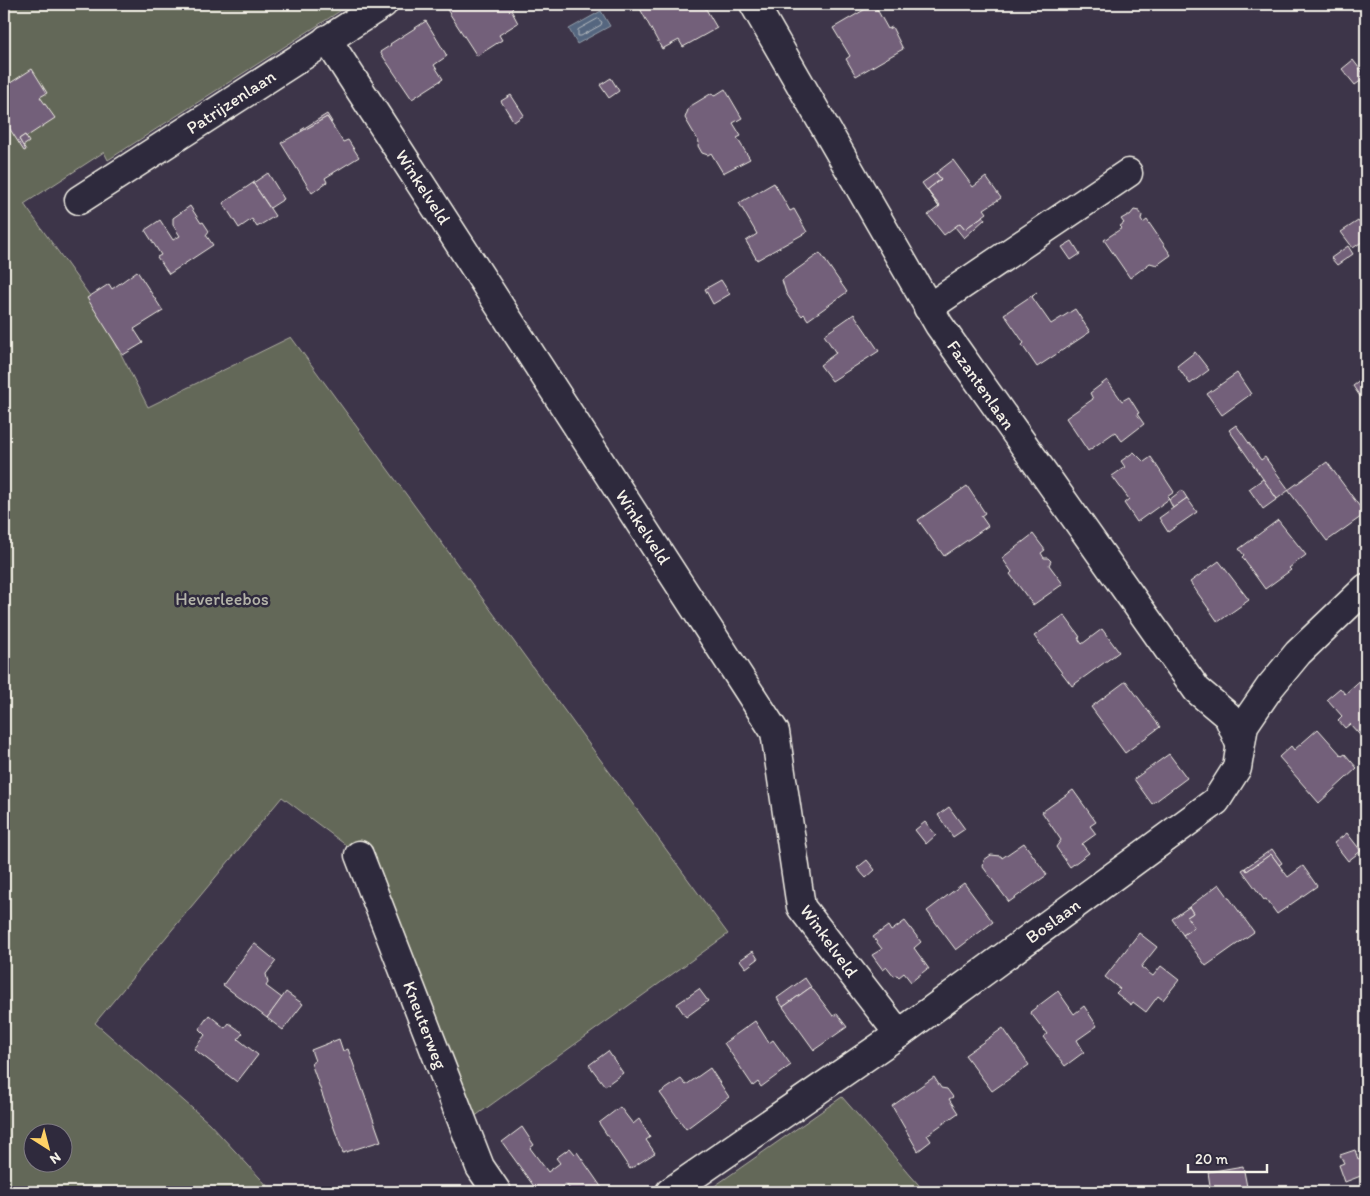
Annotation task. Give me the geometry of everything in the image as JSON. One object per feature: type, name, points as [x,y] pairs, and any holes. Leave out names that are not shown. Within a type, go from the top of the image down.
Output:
[{"type":"street","name":"Patrijzenlaan","points":[[79,200],[383,4]]},
{"type":"street","name":"Fazantenlaan","points":[[754,4],[928,308],[1197,690],[1228,716],[1240,744]]},
{"type":"street","name":"Winkelveld","points":[[327,39],[775,732],[801,907],[899,1034]]},
{"type":"street","points":[[928,308],[1128,172]]},
{"type":"street","name":"Boslaan","points":[[670,1192],[899,1034],[1216,801],[1238,768],[1244,725],[1270,687],[1298,653],[1366,588]]},
{"type":"street","name":"Kneuterweg","points":[[359,855],[480,1167],[497,1192]]},
{"type":"green space","name":"Heverleebos","points":[[4,4],[351,4],[108,160],[104,152],[24,204],[95,303],[148,407],[291,337],[728,934],[474,1117],[359,855],[282,797],[95,1023],[209,1123],[273,1192],[4,1192]]},
{"type":"green space","points":[[842,1097],[925,1192],[706,1192]]},
{"type":"water","points":[[601,11],[610,26],[577,44],[569,29]]},
{"type":"building","points":[[453,4],[510,4],[518,23],[499,35],[502,40],[477,56],[446,8]]},
{"type":"building","points":[[692,4],[693,6],[703,4],[717,28],[683,47],[679,40],[662,49],[638,5]]},
{"type":"building","points":[[874,4],[888,29],[892,27],[903,49],[856,76],[846,59],[850,56],[833,28]]},
{"type":"building","points":[[426,21],[447,56],[434,65],[443,79],[412,99],[380,52]]},
{"type":"building","points":[[1353,60],[1366,77],[1355,85],[1342,69]]},
{"type":"building","points":[[32,69],[47,93],[40,97],[55,118],[26,137],[25,135],[19,139],[26,150],[24,151],[4,120],[4,87]]},
{"type":"building","points":[[611,78],[619,91],[609,98],[600,85]]},
{"type":"building","points":[[725,89],[742,118],[733,123],[741,136],[737,138],[750,159],[723,173],[711,153],[708,155],[702,153],[698,146],[699,142],[685,118],[689,107],[712,93],[714,96]]},
{"type":"building","points":[[511,95],[524,115],[514,122],[501,101]]},
{"type":"building","points":[[327,114],[331,123],[327,117],[302,132],[301,130]]},
{"type":"building","points":[[327,117],[343,142],[348,140],[359,157],[325,178],[327,182],[312,193],[281,143]]},
{"type":"building","points":[[25,135],[29,142],[23,146],[19,139]]},
{"type":"building","points":[[953,160],[973,187],[986,177],[1001,198],[984,209],[987,213],[965,229],[960,223],[944,235],[928,215],[940,206],[927,190],[941,179],[936,173]]},
{"type":"building","points":[[268,173],[284,199],[270,208],[253,183]]},
{"type":"building","points":[[936,173],[941,179],[927,190],[939,207],[922,183]]},
{"type":"building","points":[[253,183],[275,216],[257,227],[252,219],[239,228],[223,203]]},
{"type":"building","points":[[774,183],[790,211],[794,209],[807,232],[757,260],[746,241],[757,234],[739,203]]},
{"type":"building","points":[[190,206],[201,223],[203,222],[209,231],[206,235],[213,245],[169,274],[157,257],[161,255],[145,230],[160,220],[173,240],[180,236],[173,225],[173,218]]},
{"type":"building","points":[[1134,210],[1139,211],[1142,215],[1141,220],[1143,223],[1147,220],[1171,255],[1157,265],[1150,263],[1130,278],[1104,240],[1122,228],[1120,226],[1124,223],[1121,219],[1130,215]]},
{"type":"building","points":[[983,216],[985,219],[964,238],[955,227],[960,223],[965,229]]},
{"type":"building","points":[[1358,221],[1364,229],[1366,228],[1366,239],[1353,248],[1341,232]]},
{"type":"building","points":[[1072,241],[1080,254],[1071,260],[1062,247]]},
{"type":"building","points":[[1348,246],[1353,254],[1337,265],[1331,258]]},
{"type":"building","points":[[820,253],[847,292],[808,320],[804,314],[802,316],[786,293],[782,280]]},
{"type":"building","points":[[137,271],[163,311],[134,329],[143,343],[123,355],[87,298],[109,284],[112,289]]},
{"type":"building","points":[[721,280],[730,294],[713,304],[705,289]]},
{"type":"building","points":[[1037,292],[1032,297],[1051,324],[1075,309],[1090,332],[1037,367],[1022,345],[1024,343],[1004,314]]},
{"type":"building","points":[[854,314],[879,351],[832,381],[820,365],[836,353],[824,335]]},
{"type":"building","points":[[1195,352],[1209,370],[1190,384],[1177,366]]},
{"type":"building","points":[[1237,373],[1251,394],[1222,415],[1207,394]]},
{"type":"building","points":[[1107,380],[1122,401],[1129,397],[1144,424],[1122,441],[1115,432],[1088,451],[1066,418],[1093,399],[1090,393]]},
{"type":"building","points":[[1361,380],[1366,384],[1366,405],[1353,386]]},
{"type":"building","points":[[1236,425],[1261,460],[1265,457],[1289,490],[1277,499],[1229,430]]},
{"type":"building","points":[[1134,452],[1144,462],[1151,457],[1174,492],[1167,497],[1169,499],[1137,522],[1124,503],[1129,499],[1112,476],[1125,467],[1121,461]]},
{"type":"building","points":[[1327,462],[1365,514],[1327,541],[1288,490]]},
{"type":"building","points":[[1263,479],[1277,499],[1263,509],[1249,489]]},
{"type":"building","points":[[967,486],[985,513],[981,516],[988,526],[944,556],[918,520]]},
{"type":"building","points":[[1182,490],[1187,498],[1173,508],[1169,500]]},
{"type":"building","points":[[1187,498],[1197,512],[1168,532],[1159,518]]},
{"type":"building","points":[[1278,520],[1306,555],[1289,568],[1291,570],[1265,589],[1242,557],[1244,555],[1239,549]]},
{"type":"building","points":[[1033,534],[1045,550],[1041,553],[1044,558],[1048,558],[1051,561],[1049,565],[1063,584],[1033,605],[1010,574],[1012,572],[1002,558]]},
{"type":"building","points":[[1219,561],[1249,600],[1218,622],[1190,582]]},
{"type":"building","points":[[1064,615],[1080,637],[1078,638],[1082,644],[1102,629],[1119,652],[1072,686],[1034,636]]},
{"type":"building","points":[[1366,675],[1366,742],[1350,724],[1345,728],[1338,720],[1342,716],[1327,699],[1340,688],[1345,694]]},
{"type":"building","points":[[1126,681],[1160,727],[1125,753],[1091,707]]},
{"type":"building","points":[[1318,729],[1342,756],[1345,754],[1357,768],[1319,803],[1279,757],[1291,746],[1294,750]]},
{"type":"building","points":[[1169,754],[1187,778],[1152,804],[1134,779]]},
{"type":"building","points":[[1073,790],[1096,822],[1090,826],[1096,834],[1082,844],[1089,853],[1070,867],[1056,847],[1061,840],[1042,812]]},
{"type":"building","points":[[949,807],[965,829],[953,837],[938,815]]},
{"type":"building","points":[[925,822],[936,835],[926,844],[915,830]]},
{"type":"building","points":[[1347,833],[1361,851],[1348,861],[1334,843]]},
{"type":"building","points":[[1024,843],[1047,875],[1009,902],[983,867],[984,860],[991,855],[1001,856],[1002,858]]},
{"type":"building","points":[[1272,849],[1282,863],[1279,865],[1271,854],[1247,871],[1245,868]]},
{"type":"building","points":[[1271,854],[1288,877],[1303,866],[1317,886],[1277,914],[1242,870],[1245,868],[1247,871]]},
{"type":"building","points":[[867,860],[875,870],[866,878],[857,868]]},
{"type":"building","points":[[964,883],[993,922],[956,950],[927,911]]},
{"type":"building","points":[[1219,884],[1254,932],[1206,966],[1183,935],[1194,927],[1187,917],[1193,913],[1189,907]]},
{"type":"building","points":[[1189,907],[1193,913],[1187,917],[1194,927],[1183,935],[1172,919]]},
{"type":"building","points":[[905,921],[921,942],[914,948],[929,969],[911,982],[904,973],[899,977],[897,975],[894,976],[887,967],[883,970],[872,955],[882,949],[873,937],[888,926],[891,931]]},
{"type":"building","points":[[1139,933],[1157,947],[1141,967],[1153,976],[1161,966],[1179,980],[1163,1000],[1158,996],[1146,1012],[1133,1002],[1131,1005],[1116,993],[1120,989],[1105,977]]},
{"type":"building","points":[[254,943],[276,961],[266,974],[268,983],[266,986],[282,998],[267,1018],[223,985]]},
{"type":"building","points":[[753,951],[758,959],[746,968],[740,960]]},
{"type":"building","points":[[805,978],[811,987],[783,1007],[777,998]]},
{"type":"building","points":[[811,987],[833,1016],[837,1014],[847,1027],[814,1050],[783,1007]]},
{"type":"building","points":[[699,989],[708,1001],[686,1017],[677,1004]]},
{"type":"building","points":[[1058,991],[1074,1014],[1084,1006],[1097,1026],[1077,1040],[1084,1052],[1065,1066],[1043,1037],[1047,1034],[1030,1012]]},
{"type":"building","points":[[286,992],[303,1004],[283,1030],[267,1018]]},
{"type":"building","points":[[209,1015],[225,1028],[229,1023],[243,1033],[238,1039],[258,1055],[237,1082],[194,1049],[205,1035],[199,1029]]},
{"type":"building","points":[[755,1021],[769,1043],[773,1040],[791,1065],[761,1087],[758,1082],[753,1086],[724,1043]]},
{"type":"building","points":[[1003,1028],[1029,1065],[992,1091],[965,1055]]},
{"type":"building","points":[[339,1039],[343,1051],[348,1049],[381,1141],[343,1153],[311,1063],[315,1061],[311,1050]]},
{"type":"building","points":[[608,1051],[623,1073],[605,1086],[589,1065]]},
{"type":"building","points":[[710,1068],[729,1097],[686,1129],[660,1093],[681,1079],[686,1085]]},
{"type":"building","points":[[934,1077],[941,1088],[947,1089],[953,1097],[949,1099],[958,1113],[927,1135],[931,1141],[918,1151],[892,1106]]},
{"type":"building","points":[[620,1107],[633,1124],[639,1119],[650,1137],[646,1140],[655,1153],[630,1169],[599,1123]]},
{"type":"building","points":[[522,1127],[534,1145],[530,1148],[548,1172],[560,1163],[556,1158],[570,1148],[575,1154],[577,1152],[602,1188],[596,1192],[572,1192],[566,1184],[555,1192],[538,1192],[502,1142]]},
{"type":"building","points":[[1355,1150],[1358,1159],[1362,1157],[1366,1174],[1345,1182],[1339,1165],[1344,1163],[1340,1155]]},
{"type":"building","points":[[1243,1166],[1248,1192],[1211,1192],[1208,1172]]}]
